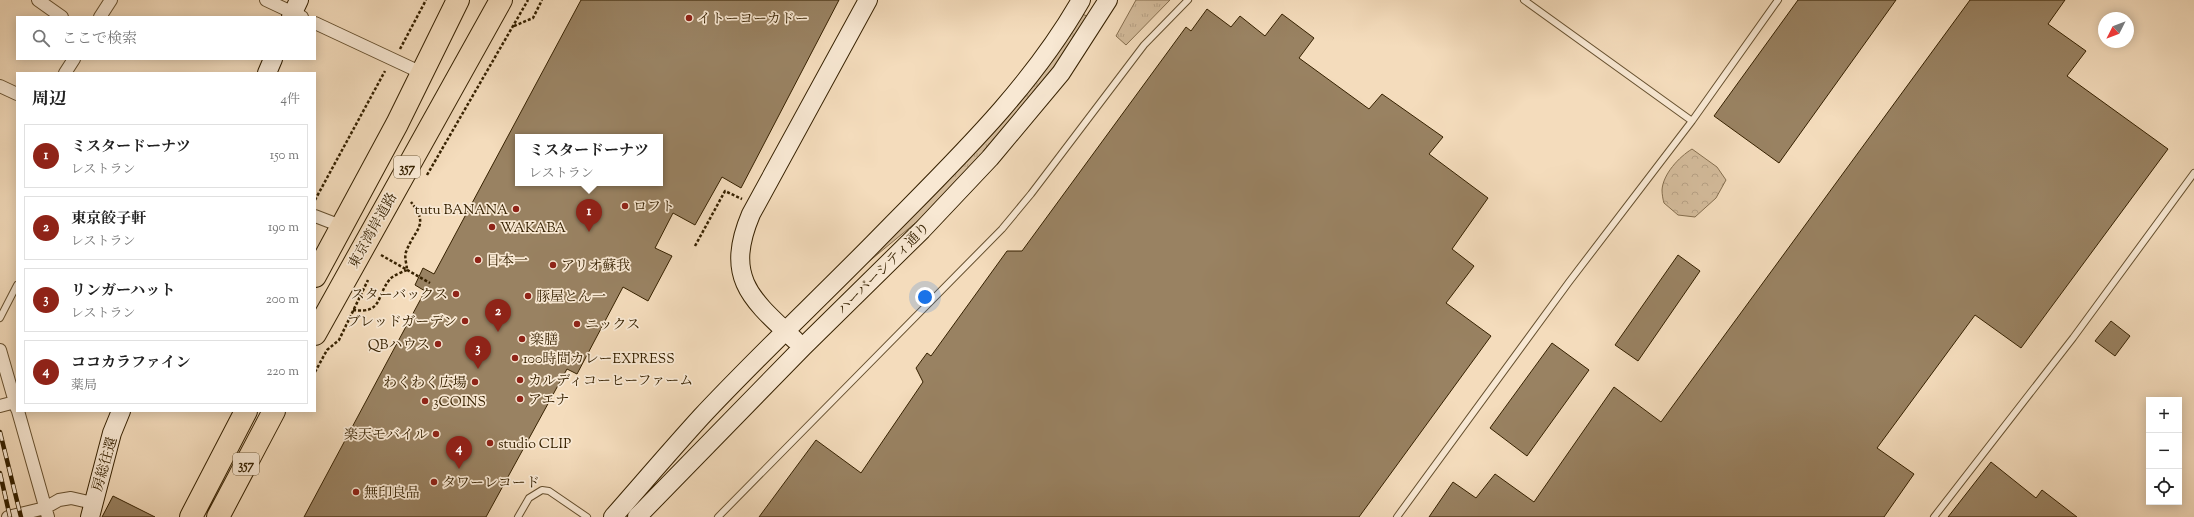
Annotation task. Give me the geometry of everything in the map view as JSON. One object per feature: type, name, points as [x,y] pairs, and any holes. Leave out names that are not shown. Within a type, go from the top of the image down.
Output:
[{"type":"highway","name":"東京湾岸道路","points":[[316,274],[397,124],[458,0]]},
{"type":"highway","name":"東京湾岸道路","points":[[316,332],[501,0]]},
{"type":"highway","name":"357","points":[[191,517],[245,412]]},
{"type":"highway","name":"357","points":[[218,517],[273,412]]},
{"type":"street","points":[[38,0],[61,16]]},
{"type":"street","points":[[101,16],[111,0]]},
{"type":"street","points":[[266,0],[296,12]]},
{"type":"street","points":[[803,347],[760,306],[744,282],[740,267],[740,249],[744,231],[868,0]]},
{"type":"street","name":"ハーバーシティ通り","points":[[613,517],[702,417],[982,132],[1022,84],[1081,0]]},
{"type":"street","name":"ハーバーシティ通り","points":[[637,517],[803,347],[922,230],[990,158],[1061,73],[1108,0]]},
{"type":"street","points":[[316,23],[422,73]]},
{"type":"street","points":[[66,72],[73,60]]},
{"type":"street","points":[[267,72],[273,60]]},
{"type":"street","points":[[0,86],[16,94]]},
{"type":"street","points":[[316,216],[341,226]]},
{"type":"street","points":[[0,350],[16,404]]},
{"type":"street","points":[[0,406],[16,407]]},
{"type":"street","points":[[18,412],[46,512]]},
{"type":"street","name":"房総往還","points":[[91,510],[112,433],[121,412]]},
{"type":"street","points":[[8,517],[46,512],[59,500],[71,498],[91,510]]},
{"type":"lane","points":[[718,517],[1002,229],[1031,194],[1144,45],[1188,0]]},
{"type":"lane","points":[[1524,0],[1692,121]]},
{"type":"lane","points":[[1396,517],[1569,282],[1692,121],[1778,0]]},
{"type":"lane","points":[[1934,517],[2073,338],[2194,173]]},
{"type":"lane","points":[[0,318],[16,287]]},
{"type":"lane","points":[[518,517],[529,498],[542,490],[549,491],[587,517]]},
{"type":"path","points":[[397,54],[426,0]]},
{"type":"path","points":[[426,176],[528,0]]},
{"type":"path","points":[[514,26],[533,18],[542,0]]},
{"type":"path","points":[[316,198],[385,71]]},
{"type":"path","points":[[695,246],[725,191],[744,200]]},
{"type":"path","points":[[407,208],[414,195]]},
{"type":"path","points":[[407,270],[406,253],[421,222],[420,214],[411,202]]},
{"type":"path","points":[[377,262],[383,249]]},
{"type":"path","points":[[381,254],[430,283]]},
{"type":"path","points":[[353,310],[370,310],[376,306],[391,278],[407,270]]},
{"type":"path","points":[[316,370],[327,350],[339,340],[370,275]]},
{"type":"green space","points":[[1136,0],[1170,0],[1126,45],[1116,36]]},
{"type":"green space","points":[[1082,14],[1087,16],[1060,59],[987,150],[925,215],[867,263],[816,313],[815,312]]},
{"type":"green space","points":[[1692,149],[1717,167],[1726,180],[1716,198],[1695,217],[1678,215],[1664,203],[1662,192],[1665,178],[1672,166]]},
{"type":"building","name":"アリオ蘇我","points":[[581,0],[839,0],[741,188],[722,177],[695,225],[673,213],[655,248],[672,256],[648,301],[623,287],[577,374],[567,369],[486,517],[304,517],[425,291],[415,285],[423,268],[434,274]]},
{"type":"building","points":[[1798,0],[1896,0],[1779,163],[1714,116]]},
{"type":"building","points":[[1970,0],[2065,0],[2048,24],[2086,51],[2067,76],[2168,149],[2021,348],[1975,315],[1877,448],[1914,474],[1884,517],[1429,517],[1453,482],[1476,498],[1495,474],[1534,502],[1614,387],[1661,422]]},
{"type":"building","points":[[1207,9],[1231,27],[1240,16],[1265,36],[1282,14],[1314,38],[1299,58],[1369,109],[1382,94],[1443,137],[1429,154],[1488,198],[1452,249],[1474,266],[1446,303],[1491,336],[1359,517],[759,517],[816,440],[861,473],[923,382],[916,368],[927,353],[931,356],[1007,251],[1022,251],[1186,27],[1191,31]]},
{"type":"building","points":[[1678,255],[1700,271],[1638,361],[1615,345]]},
{"type":"building","points":[[2111,321],[2130,336],[2115,356],[2095,341]]},
{"type":"building","points":[[1552,343],[1589,370],[1527,456],[1490,428]]},
{"type":"building","points":[[1991,462],[2036,498],[2042,490],[2077,517],[1948,517]]},
{"type":"building","points":[[113,496],[155,517],[102,517]]},
{"type":"railway","points":[[0,432],[21,517]]},
{"type":"railway","points":[[0,473],[10,517]]},
{"type":"place","name":"イトーヨーカドー","points":[[689,18]]},
{"type":"place","name":"ロフト","points":[[625,206]]},
{"type":"place","name":"tutu BANANA","points":[[516,209]]},
{"type":"place","name":"WAKABA","points":[[492,227]]},
{"type":"place","name":"ミスタードーナツ","points":[[589,232]]},
{"type":"place","name":"日本一","points":[[478,260]]},
{"type":"place","name":"アリオ蘇我","points":[[553,265]]},
{"type":"place","name":"スターバックス","points":[[456,294]]},
{"type":"place","name":"豚屋とん一","points":[[528,296]]},
{"type":"place","name":"ブレッドガーデン","points":[[465,321]]},
{"type":"place","name":"ニックス","points":[[577,324]]},
{"type":"place","name":"東京餃子軒","points":[[498,332]]},
{"type":"place","name":"楽膳","points":[[522,339]]},
{"type":"place","name":"QBハウス","points":[[438,344]]},
{"type":"place","name":"100時間カレーEXPRESS","points":[[515,358]]},
{"type":"place","name":"リンガーハット","points":[[478,369]]},
{"type":"place","name":"カルディコーヒーファーム","points":[[520,380]]},
{"type":"place","name":"わくわく広場","points":[[475,382]]},
{"type":"place","name":"アエナ","points":[[520,399]]},
{"type":"place","name":"3COINS","points":[[425,401]]},
{"type":"place","name":"楽天モバイル","points":[[436,434]]},
{"type":"place","name":"studio CLIP","points":[[490,443]]},
{"type":"place","name":"ココカラファイン","points":[[459,469]]},
{"type":"place","name":"タワーレコード","points":[[434,482]]},
{"type":"place","name":"無印良品","points":[[356,492]]}]
